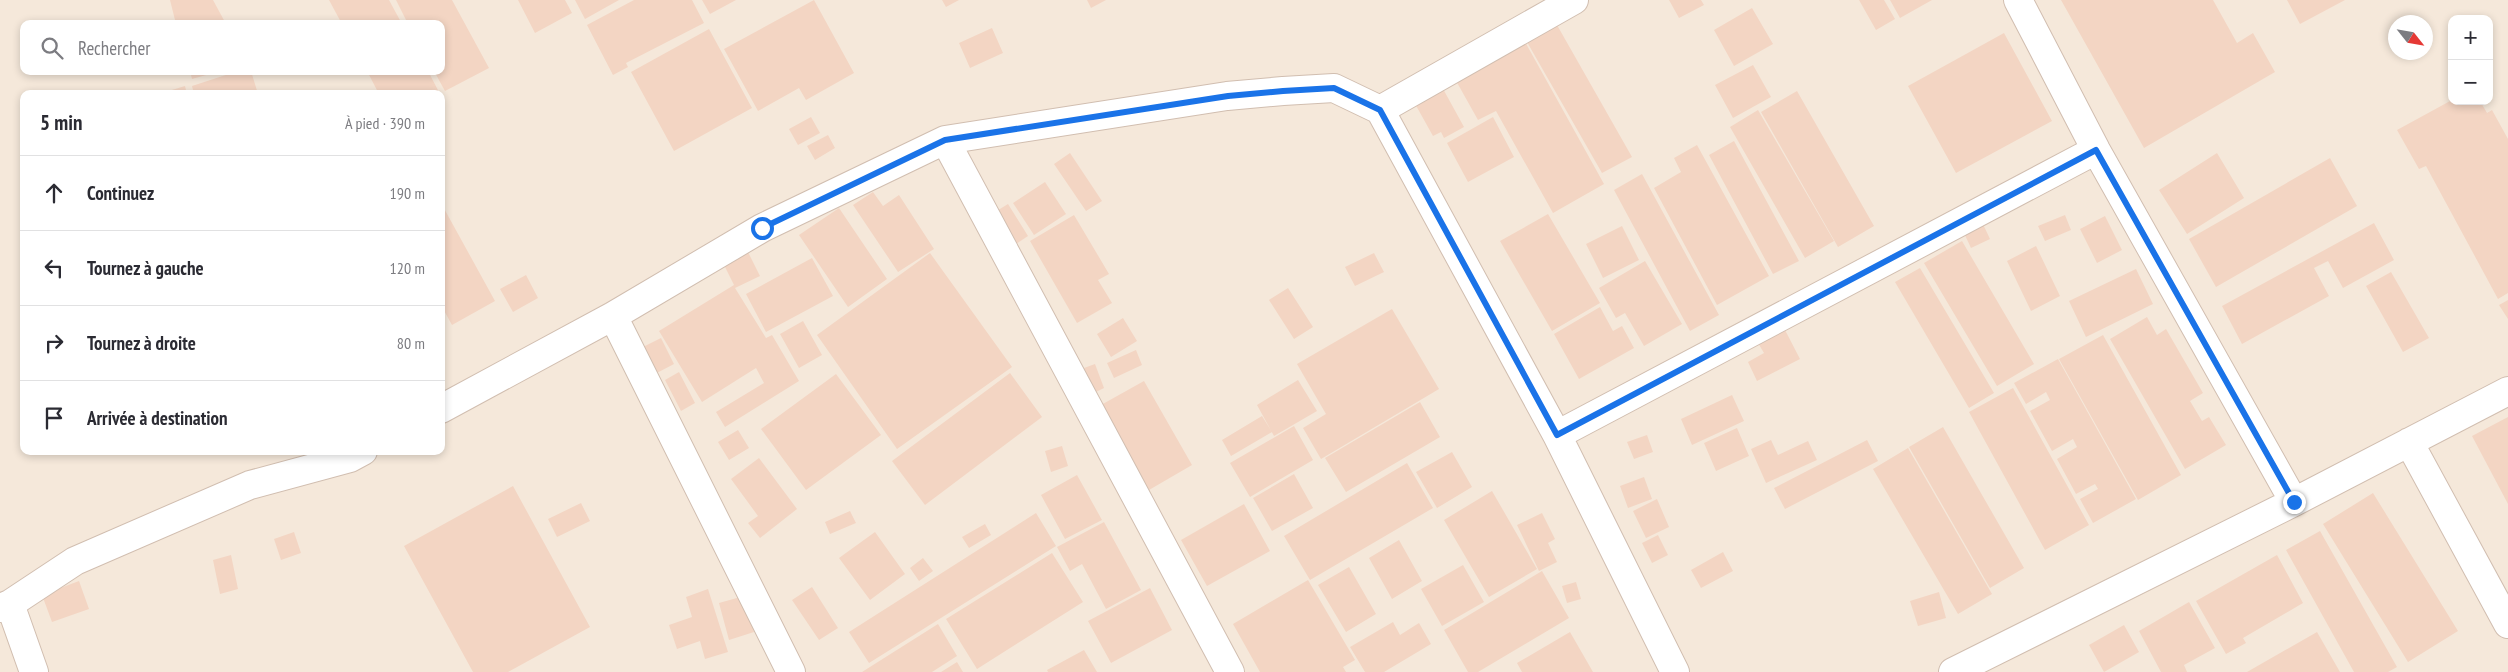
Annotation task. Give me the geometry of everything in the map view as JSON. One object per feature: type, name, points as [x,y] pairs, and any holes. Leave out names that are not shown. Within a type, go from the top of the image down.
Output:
[{"type":"street","points":[[1380,110],[1574,0]]},
{"type":"street","points":[[2018,0],[2096,150],[2294,502]]},
{"type":"street","points":[[445,407],[613,316],[762,228],[945,140],[1228,96],[1334,88],[1380,110],[1557,435],[1676,672]]},
{"type":"street","points":[[945,140],[1230,672]]},
{"type":"street","points":[[1557,435],[2096,150]]},
{"type":"street","points":[[613,316],[791,672]]},
{"type":"street","points":[[1952,672],[2294,502],[2508,391]]},
{"type":"street","points":[[2409,442],[2508,624]]},
{"type":"street","points":[[34,672],[5,606],[76,561],[250,485],[355,455]]},
{"type":"shaded area","points":[[0,0],[2508,0],[2508,672],[0,672]]},
{"type":"building","points":[[170,0],[213,0],[224,20],[175,20]]},
{"type":"building","points":[[329,0],[389,0],[400,20],[340,20]]},
{"type":"building","points":[[396,0],[452,0],[489,68],[445,91],[436,75],[445,75],[445,20],[406,20]]},
{"type":"building","points":[[518,0],[565,0],[572,13],[535,33]]},
{"type":"building","points":[[575,0],[619,0],[585,19]]},
{"type":"building","points":[[634,0],[692,0],[704,23],[626,63],[628,67],[613,75],[587,25]]},
{"type":"building","points":[[702,0],[736,0],[710,14]]},
{"type":"building","points":[[814,0],[854,73],[806,100],[799,88],[758,111],[724,49]]},
{"type":"building","points":[[942,0],[959,0],[946,7]]},
{"type":"building","points":[[1087,0],[1106,0],[1091,8]]},
{"type":"building","points":[[1669,0],[1701,0],[1704,5],[1679,18]]},
{"type":"building","points":[[1859,0],[1884,0],[1895,19],[1876,30]]},
{"type":"building","points":[[1890,0],[1932,0],[1900,18]]},
{"type":"building","points":[[2061,0],[2213,0],[2237,43],[2253,33],[2275,72],[2144,148]]},
{"type":"building","points":[[2287,0],[2345,0],[2300,24]]},
{"type":"building","points":[[1752,8],[1773,44],[1734,66],[1714,30]]},
{"type":"building","points":[[1557,25],[1632,157],[1602,173],[1527,42]]},
{"type":"building","points":[[992,28],[1003,53],[970,68],[959,43]]},
{"type":"building","points":[[709,29],[752,108],[674,151],[631,72]]},
{"type":"building","points":[[2004,33],[2052,121],[1956,173],[1908,86]]},
{"type":"building","points":[[1524,40],[1604,184],[1553,213],[1496,111],[1478,120],[1455,79]]},
{"type":"building","points":[[1753,65],[1771,97],[1733,118],[1715,85]]},
{"type":"building","points":[[191,75],[206,75],[192,79]]},
{"type":"building","points":[[226,75],[252,75],[257,90],[193,90],[192,86]]},
{"type":"building","points":[[369,75],[430,75],[438,90],[377,90]]},
{"type":"building","points":[[185,86],[186,90],[172,90]]},
{"type":"building","points":[[1442,87],[1464,127],[1444,138],[1441,132],[1433,136],[1414,102]]},
{"type":"building","points":[[1797,91],[1874,226],[1838,247],[1761,112]]},
{"type":"building","points":[[2448,102],[2448,105],[2482,105],[2487,113],[2492,110],[2508,139],[2508,293],[2498,299],[2426,166],[2419,169],[2397,130]]},
{"type":"building","points":[[1758,110],[1834,241],[1805,258],[1730,127]]},
{"type":"building","points":[[811,117],[820,133],[798,145],[789,129]]},
{"type":"building","points":[[1493,117],[1514,157],[1468,182],[1447,143]]},
{"type":"building","points":[[828,135],[835,148],[815,160],[807,146]]},
{"type":"building","points":[[1734,141],[1799,261],[1773,274],[1709,155]]},
{"type":"building","points":[[1697,145],[1769,276],[1717,305],[1654,188],[1681,172],[1674,158]]},
{"type":"building","points":[[1070,153],[1102,201],[1086,211],[1054,164]]},
{"type":"building","points":[[2217,153],[2244,198],[2187,234],[2159,190]]},
{"type":"building","points":[[2330,158],[2357,206],[2216,287],[2189,239]]},
{"type":"building","points":[[1642,174],[1719,315],[1690,331],[1614,190]]},
{"type":"building","points":[[1045,182],[1066,214],[1034,235],[1013,203]]},
{"type":"building","points":[[873,192],[883,206],[899,195],[934,249],[898,272],[853,205]]},
{"type":"building","points":[[1008,204],[1028,236],[1016,244],[995,212]]},
{"type":"building","points":[[839,208],[887,279],[848,307],[799,235]]},
{"type":"building","points":[[445,210],[495,301],[452,325],[445,312]]},
{"type":"building","points":[[1548,214],[1600,303],[1552,331],[1500,241]]},
{"type":"building","points":[[1074,215],[1109,274],[1098,280],[1112,303],[1077,323],[1030,241]]},
{"type":"building","points":[[2065,215],[2071,230],[2045,241],[2038,226]]},
{"type":"building","points":[[2105,216],[2122,250],[2097,263],[2080,229]]},
{"type":"building","points":[[1982,222],[1990,239],[1971,248],[1963,231]]},
{"type":"building","points":[[2374,223],[2394,260],[2343,288],[2328,261],[2314,268],[2329,296],[2242,344],[2222,306]]},
{"type":"building","points":[[1622,226],[1639,260],[1603,278],[1586,244]]},
{"type":"building","points":[[1962,241],[2034,364],[1997,386],[1924,263]]},
{"type":"building","points":[[2036,246],[2060,296],[2031,311],[2007,261]]},
{"type":"building","points":[[746,248],[760,276],[735,288],[766,338],[772,335],[799,381],[725,427],[716,412],[764,383],[756,368],[702,402],[659,331],[734,285],[722,261]]},
{"type":"building","points":[[930,253],[1012,367],[897,449],[817,335]]},
{"type":"building","points":[[1374,253],[1384,272],[1355,286],[1345,267]]},
{"type":"building","points":[[812,258],[833,296],[766,332],[746,294]]},
{"type":"building","points":[[1645,261],[1682,324],[1644,346],[1625,313],[1616,318],[1599,288]]},
{"type":"building","points":[[1920,268],[1994,393],[1969,408],[1895,282]]},
{"type":"building","points":[[2136,269],[2153,304],[2086,337],[2069,301]]},
{"type":"building","points":[[2391,272],[2429,338],[2403,352],[2366,286]]},
{"type":"building","points":[[526,275],[538,298],[513,312],[500,289]]},
{"type":"building","points":[[1288,288],[1313,327],[1294,339],[1269,300]]},
{"type":"building","points":[[2508,300],[2508,319],[2499,305]]},
{"type":"building","points":[[1600,307],[1613,331],[1622,326],[1634,348],[1579,379],[1554,334]]},
{"type":"building","points":[[1392,309],[1439,389],[1321,459],[1303,428],[1326,414],[1297,364]]},
{"type":"building","points":[[2147,317],[2157,335],[2166,329],[2203,393],[2190,401],[2202,421],[2209,417],[2226,445],[2185,469],[2110,339]]},
{"type":"building","points":[[1123,318],[1137,341],[1111,357],[1097,334]]},
{"type":"building","points":[[803,321],[822,355],[799,368],[780,334]]},
{"type":"building","points":[[1785,330],[1800,359],[1757,381],[1748,362],[1764,353],[1758,343]]},
{"type":"building","points":[[2103,335],[2181,475],[2138,500],[2059,359]]},
{"type":"building","points":[[661,338],[674,364],[653,375],[639,349]]},
{"type":"building","points":[[1136,350],[1142,365],[1114,378],[1107,363]]},
{"type":"building","points":[[2058,359],[2136,499],[2093,523],[2080,499],[2098,489],[2095,484],[2076,494],[2057,459],[2077,447],[2073,439],[2052,451],[2030,411],[2050,400],[2046,392],[2026,404],[2014,383]]},
{"type":"building","points":[[1095,364],[1104,388],[1094,393],[1084,368]]},
{"type":"building","points":[[679,372],[695,403],[681,411],[665,380]]},
{"type":"building","points":[[1010,373],[1042,417],[925,505],[892,461]]},
{"type":"building","points":[[836,374],[881,435],[806,490],[761,429]]},
{"type":"building","points":[[1298,380],[1317,411],[1274,436],[1257,405]]},
{"type":"building","points":[[1144,381],[1192,465],[1149,490],[1101,405]]},
{"type":"building","points":[[2013,388],[2089,525],[2045,550],[1969,412]]},
{"type":"building","points":[[1732,395],[1744,421],[1692,445],[1681,419]]},
{"type":"building","points":[[1420,402],[1440,437],[1346,492],[1325,458]]},
{"type":"building","points":[[1262,416],[1272,432],[1231,456],[1222,440]]},
{"type":"building","points":[[2508,417],[2508,504],[2472,436]]},
{"type":"building","points":[[1294,426],[1313,460],[1250,497],[1230,463]]},
{"type":"building","points":[[1943,427],[2024,568],[1990,588],[1909,447]]},
{"type":"building","points":[[1737,428],[1749,456],[1716,471],[1704,443]]},
{"type":"building","points":[[738,430],[749,448],[729,460],[718,442]]},
{"type":"building","points":[[1647,435],[1653,452],[1634,459],[1627,442]]},
{"type":"building","points":[[1771,440],[1778,455],[1808,441],[1817,460],[1766,483],[1751,449]]},
{"type":"building","points":[[1867,440],[1878,461],[1785,509],[1774,488]]},
{"type":"building","points":[[1062,446],[1068,466],[1051,472],[1045,451]]},
{"type":"building","points":[[1908,448],[1992,594],[1958,614],[1873,469]]},
{"type":"building","points":[[1452,452],[1472,487],[1437,508],[1416,472]]},
{"type":"building","points":[[759,458],[797,509],[760,538],[748,523],[758,516],[731,479]]},
{"type":"building","points":[[1407,463],[1433,508],[1310,580],[1284,536]]},
{"type":"building","points":[[1294,474],[1313,508],[1272,531],[1253,498]]},
{"type":"building","points":[[1077,475],[1102,520],[1065,539],[1041,495]]},
{"type":"building","points":[[1644,477],[1652,499],[1628,508],[1620,486]]},
{"type":"building","points":[[513,486],[590,627],[508,672],[473,672],[404,546]]},
{"type":"building","points":[[1492,491],[1537,569],[1489,597],[1444,520]]},
{"type":"building","points":[[2373,493],[2458,631],[2408,662],[2323,524]]},
{"type":"building","points":[[1657,499],[1669,527],[1646,538],[1633,511]]},
{"type":"building","points":[[581,503],[590,521],[557,537],[548,519]]},
{"type":"building","points":[[1244,504],[1270,551],[1207,586],[1181,540]]},
{"type":"building","points":[[850,511],[856,523],[830,534],[825,522]]},
{"type":"building","points":[[1036,513],[1056,546],[869,663],[849,632]]},
{"type":"building","points":[[1542,513],[1555,539],[1548,543],[1557,562],[1539,571],[1517,525]]},
{"type":"building","points":[[1104,522],[1141,590],[1106,609],[1082,564],[1070,571],[1057,547]]},
{"type":"building","points":[[985,524],[991,535],[969,548],[962,537]]},
{"type":"building","points":[[2320,531],[2397,667],[2388,672],[2354,672],[2286,550]]},
{"type":"building","points":[[294,532],[301,553],[281,560],[274,539]]},
{"type":"building","points":[[875,532],[905,574],[870,600],[839,558]]},
{"type":"building","points":[[1658,535],[1668,555],[1652,563],[1642,543]]},
{"type":"building","points":[[1399,540],[1422,581],[1392,599],[1369,558]]},
{"type":"building","points":[[1723,552],[1733,571],[1701,588],[1691,570]]},
{"type":"building","points":[[1052,553],[1083,602],[977,669],[946,619]]},
{"type":"building","points":[[231,555],[238,589],[220,594],[213,560]]},
{"type":"building","points":[[2277,555],[2303,603],[2243,638],[2246,643],[2226,654],[2196,601]]},
{"type":"building","points":[[923,558],[933,571],[919,581],[910,568]]},
{"type":"building","points":[[1463,565],[1484,602],[1442,626],[1421,589]]},
{"type":"building","points":[[1349,567],[1376,614],[1346,632],[1318,585]]},
{"type":"building","points":[[1542,571],[1569,618],[1478,672],[1468,672],[1444,630]]},
{"type":"building","points":[[1308,580],[1355,660],[1343,667],[1346,672],[1260,672],[1233,624]]},
{"type":"building","points":[[79,581],[89,609],[52,622],[42,595]]},
{"type":"building","points":[[1576,582],[1581,599],[1567,603],[1562,586]]},
{"type":"building","points":[[812,587],[838,628],[819,640],[792,600]]},
{"type":"building","points":[[1150,588],[1172,630],[1111,663],[1088,621]]},
{"type":"building","points":[[708,589],[728,652],[705,659],[700,641],[677,649],[669,625],[692,617],[686,597]]},
{"type":"building","points":[[1939,592],[1946,618],[1918,626],[1910,601]]},
{"type":"building","points":[[744,596],[754,632],[729,640],[719,603]]},
{"type":"building","points":[[2189,602],[2215,648],[2184,665],[2187,672],[2161,672],[2139,631]]},
{"type":"building","points":[[1393,622],[1400,635],[1419,623],[1431,644],[1384,672],[1365,672],[1350,647]]},
{"type":"building","points":[[938,624],[957,656],[932,672],[862,672]]},
{"type":"building","points":[[2124,625],[2139,652],[2104,672],[2089,645]]},
{"type":"building","points":[[1570,632],[1593,672],[1522,672],[1517,663]]},
{"type":"building","points":[[2317,632],[2340,672],[2247,672]]},
{"type":"building","points":[[1084,650],[1097,672],[1048,672],[1047,670]]},
{"type":"building","points":[[957,662],[963,672],[941,672]]},
{"type":"route","points":[[762,228],[945,140],[1228,96],[1334,88],[1380,110],[1557,435],[2096,150],[2294,502]]}]
